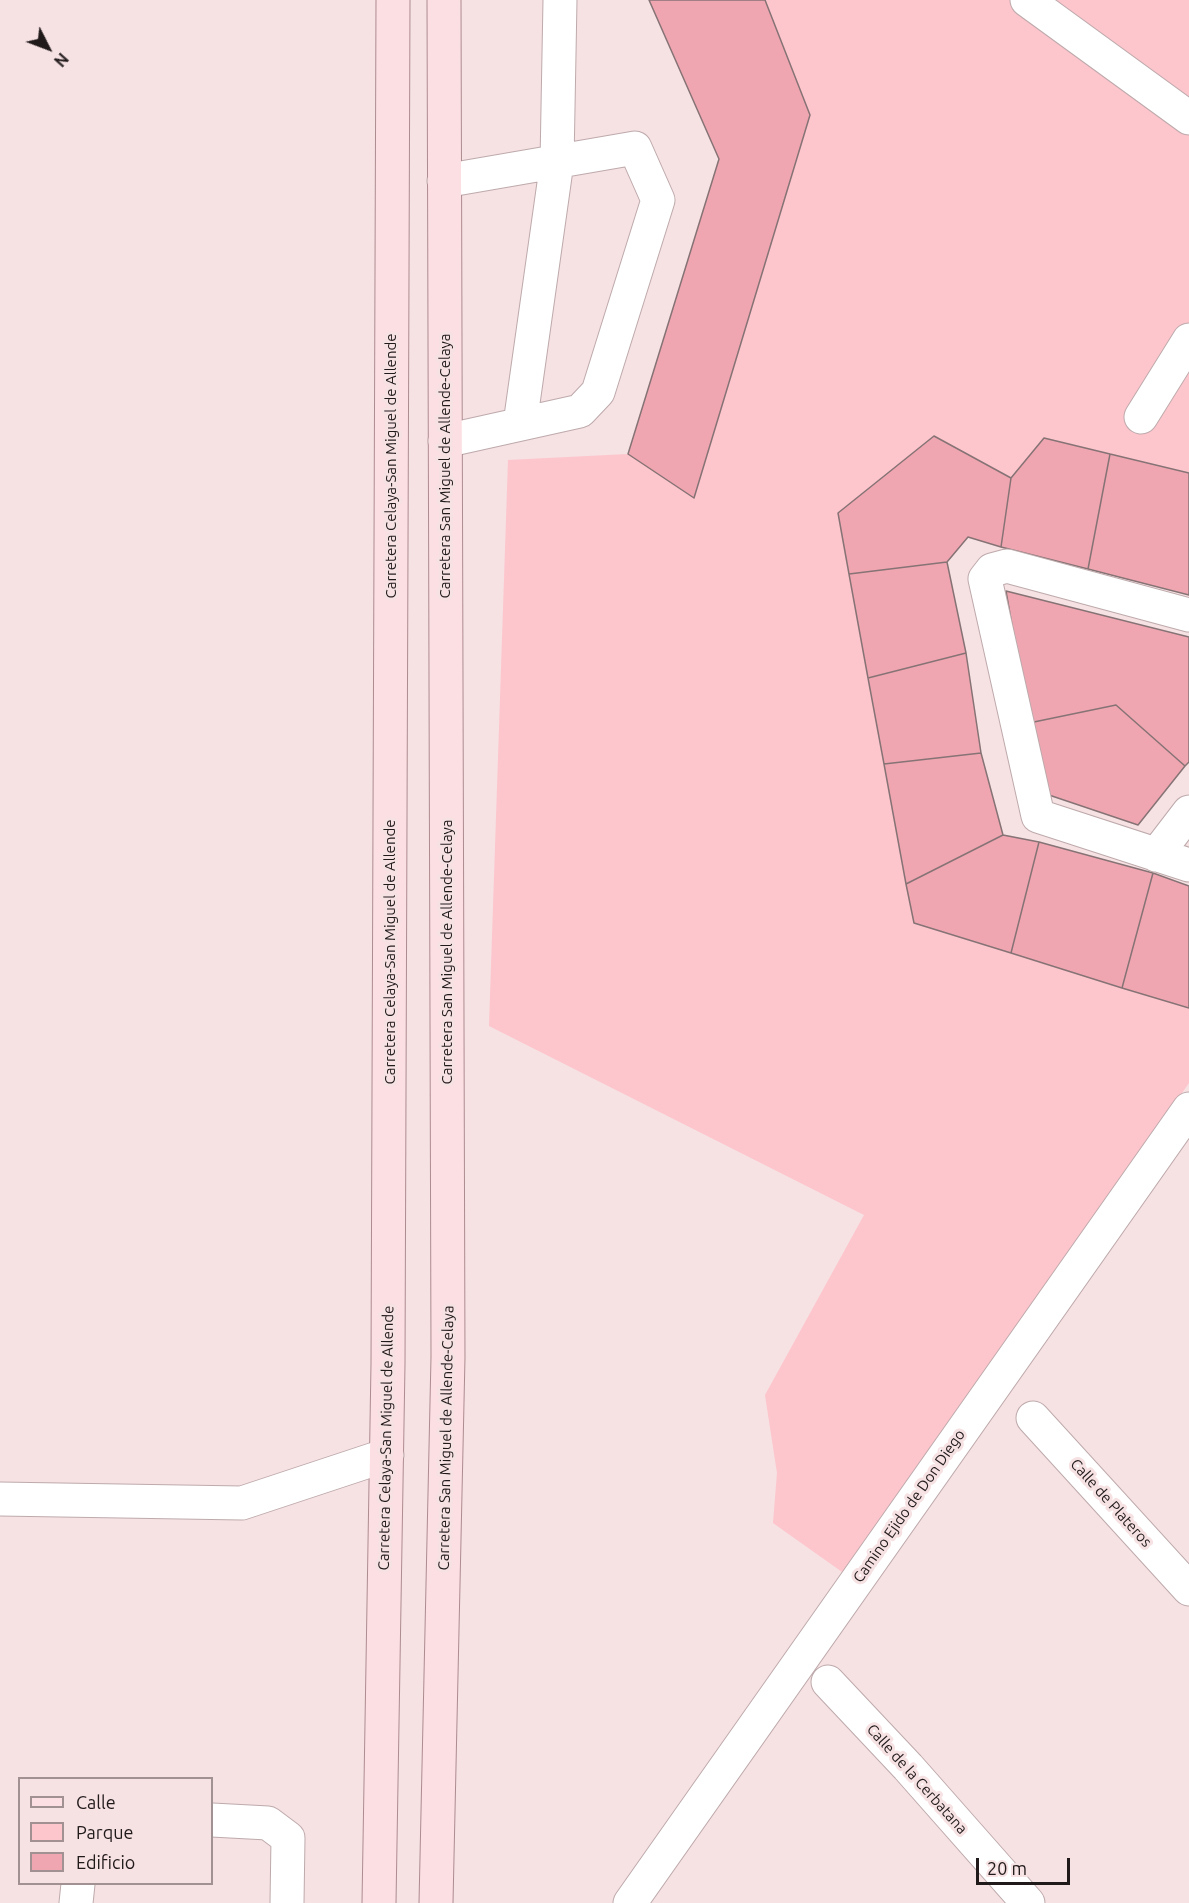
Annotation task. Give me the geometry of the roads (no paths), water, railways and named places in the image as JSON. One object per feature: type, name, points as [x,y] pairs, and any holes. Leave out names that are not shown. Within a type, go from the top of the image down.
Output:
[{"type":"main road","name":"Carretera Celaya-San Miguel de Allende","points":[[380,1903],[387,1455],[393,0]]},
{"type":"main road","name":"Carretera San Miguel de Allende-Celaya","points":[[436,1903],[448,1357],[444,0]]},
{"type":"street","points":[[444,105],[459,0]]},
{"type":"street","points":[[520,424],[557,162],[560,0]]},
{"type":"street","points":[[1027,0],[1189,118]]},
{"type":"street","points":[[444,182],[635,148],[658,200],[598,392],[580,411],[445,441]]},
{"type":"street","points":[[1141,417],[1189,340]]},
{"type":"street","points":[[1189,615],[1006,566],[992,570],[986,579],[1038,816],[1189,865]]},
{"type":"street","points":[[1156,855],[1189,812]]},
{"type":"street","name":"Camino Ejido de Don Diego","points":[[630,1903],[1189,1109]]},
{"type":"street","name":"Calle de Plateros","points":[[1033,1418],[1189,1589]]},
{"type":"street","points":[[0,1499],[242,1503],[387,1455]]},
{"type":"street","name":"Calle de la Cerbatana","points":[[828,1682],[908,1767],[1028,1903]]},
{"type":"street","points":[[213,1821],[268,1823],[288,1838],[287,1903]]},
{"type":"street","points":[[76,1903],[78,1885]]}]
